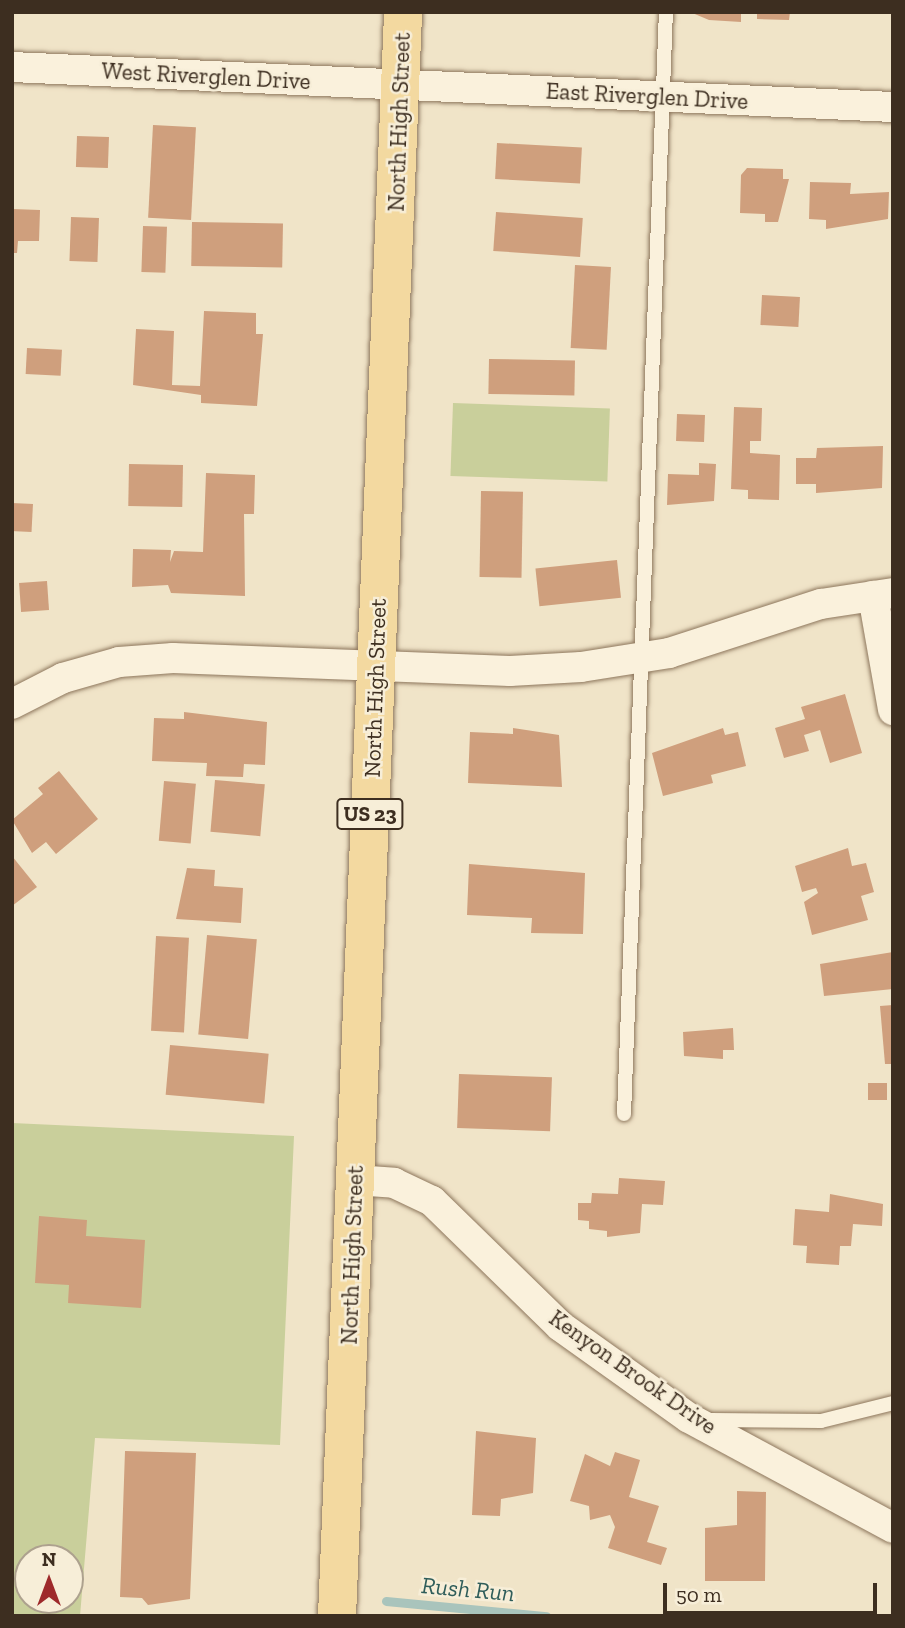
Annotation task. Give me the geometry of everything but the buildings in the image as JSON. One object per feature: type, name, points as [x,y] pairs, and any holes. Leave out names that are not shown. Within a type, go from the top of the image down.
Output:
[{"type":"main road","name":"North High Street","points":[[337,1616],[403,12]]},
{"type":"street","name":"West Riverglen Drive","points":[[12,67],[400,84]]},
{"type":"street","name":"East Riverglen Drive","points":[[400,84],[893,107]]},
{"type":"street","points":[[12,704],[63,678],[119,662],[510,671],[641,659],[821,604],[883,594],[893,710]]},
{"type":"street","name":"Kenyon Brook Drive","points":[[355,1180],[394,1183],[432,1201],[561,1326],[689,1418],[893,1528]]},
{"type":"lane","points":[[624,1114],[666,12]]},
{"type":"lane","points":[[689,1418],[785,1424],[893,1403]]},
{"type":"green space","points":[[453,403],[610,408],[607,481],[450,476]]},
{"type":"green space","points":[[12,1123],[294,1136],[280,1445],[95,1438],[84,1569],[84,1544],[14,1544],[14,1614],[80,1616],[12,1616]]},
{"type":"waterway","name":"Rush Run","points":[[386,1601],[546,1616]]}]
